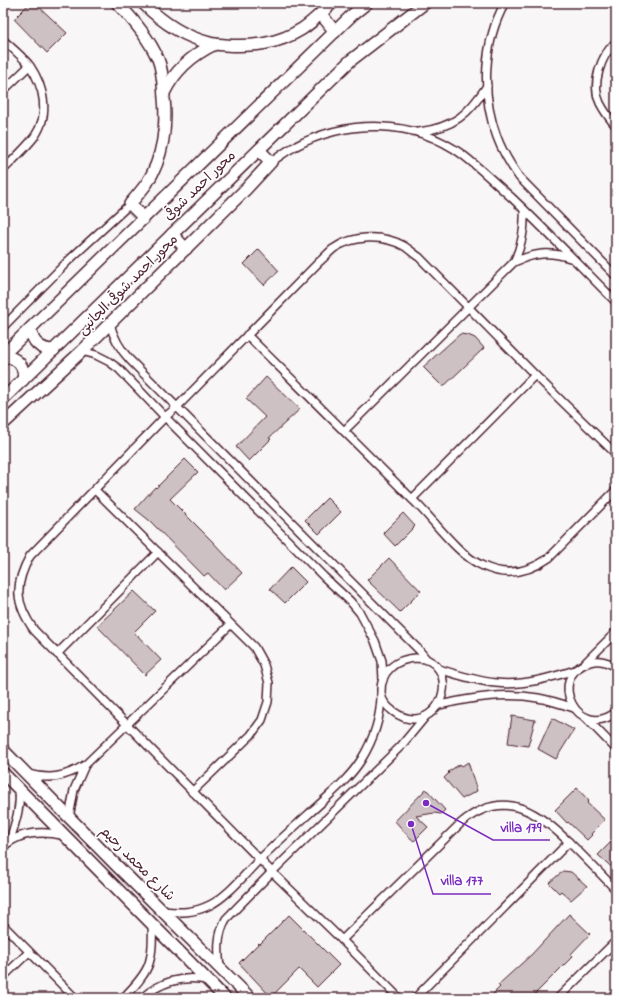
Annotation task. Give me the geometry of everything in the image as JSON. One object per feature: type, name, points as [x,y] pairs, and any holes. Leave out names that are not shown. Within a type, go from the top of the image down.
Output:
[{"type":"street","points":[[3,327],[68,261],[130,204],[147,183],[153,172],[161,148],[165,123],[163,73],[149,41],[133,19],[117,3]]},
{"type":"street","points":[[143,3],[158,17],[189,35],[211,44],[259,45],[282,39],[302,29],[332,3]]},
{"type":"street","name":"محور احمد شوقى","points":[[3,356],[352,15],[367,3]]},
{"type":"street","name":"محور احمد شوقى","points":[[3,399],[350,61],[425,3]]},
{"type":"street","points":[[505,3],[495,27],[487,67],[487,86],[490,112],[497,137],[506,158],[519,177],[616,276]]},
{"type":"street","points":[[320,14],[335,32]]},
{"type":"street","points":[[189,35],[192,50],[189,59]]},
{"type":"street","points":[[3,40],[29,66],[40,84],[44,99],[44,114],[35,135],[28,145],[3,170]]},
{"type":"street","points":[[616,42],[601,62],[597,83],[599,102],[616,126]]},
{"type":"street","points":[[164,93],[177,72],[189,59],[215,44]]},
{"type":"street","points":[[3,92],[29,66]]},
{"type":"street","points":[[163,73],[170,74],[177,72]]},
{"type":"street","points":[[419,132],[436,130],[452,123],[466,113],[487,86]]},
{"type":"street","points":[[259,150],[271,162],[292,147],[338,130],[362,126],[388,126],[419,132],[462,154],[524,210],[616,302]]},
{"type":"street","name":"محور احمد شوقى الجانبى","points":[[3,424],[110,324],[271,162]]},
{"type":"street","points":[[130,204],[144,218]]},
{"type":"street","points":[[514,262],[523,237],[524,210]]},
{"type":"street","points":[[172,234],[186,249]]},
{"type":"street","points":[[397,997],[342,940],[259,860],[34,630],[25,617],[19,602],[18,586],[22,570],[30,556],[165,417],[177,407],[333,249],[350,241],[368,237],[386,239],[404,246],[419,257],[535,375],[616,454]]},
{"type":"street","points":[[344,431],[514,262],[528,256],[543,254],[558,254],[573,258]]},
{"type":"street","points":[[110,324],[114,337],[121,350],[414,644],[427,660],[439,669],[469,679],[497,683],[548,679],[575,670],[616,632]]},
{"type":"street","points":[[31,328],[32,336],[36,343],[46,349],[54,350]]},
{"type":"street","points":[[247,335],[412,499],[462,552],[476,563],[494,570],[508,572],[524,571],[539,565],[549,558],[616,490]]},
{"type":"street","points":[[82,351],[102,358],[119,369],[324,577],[350,601],[360,613],[375,641],[382,661],[383,680],[381,708],[377,727],[361,761],[343,782],[259,860],[222,897],[211,905],[181,913],[163,911]]},
{"type":"street","points":[[3,356],[13,358],[20,363],[24,371],[22,380]]},
{"type":"street","points":[[412,499],[535,375]]},
{"type":"street","points":[[95,490],[230,625],[254,647],[264,665],[269,683],[268,702],[262,720],[251,735],[192,792]]},
{"type":"street","points":[[57,654],[158,552]]},
{"type":"street","points":[[25,773],[40,777],[56,777],[71,773],[85,765],[230,625]]},
{"type":"street","points":[[383,680],[388,670],[395,663],[405,659],[416,658],[427,660]]},
{"type":"street","points":[[583,664],[594,661],[604,662],[616,668]]},
{"type":"street","points":[[220,968],[218,950],[222,927],[226,919],[401,746],[425,717],[433,712],[439,705],[443,695],[443,678],[439,669]]},
{"type":"street","points":[[575,670],[570,679],[568,689],[569,699],[574,708],[616,749]]},
{"type":"street","points":[[381,694],[387,706],[404,718],[415,719],[425,717]]},
{"type":"street","points":[[439,705],[470,698],[522,696],[552,701],[574,708]]},
{"type":"street","points":[[584,717],[602,719],[611,716],[616,712]]},
{"type":"street","name":"شارع محمد رحيم","points":[[3,750],[116,866],[250,998]]},
{"type":"street","points":[[69,818],[74,790],[85,765]]},
{"type":"street","points":[[3,773],[225,998]]},
{"type":"street","points":[[10,840],[19,807],[20,790]]},
{"type":"street","points":[[342,940],[461,823],[483,809],[494,806],[502,805],[519,807],[541,818],[568,842],[616,890]]},
{"type":"street","points":[[3,847],[10,840],[30,834],[41,832],[63,835]]},
{"type":"street","points":[[415,998],[568,842]]},
{"type":"street","points":[[106,876],[116,866]]},
{"type":"street","points":[[3,925],[75,998]]},
{"type":"street","points":[[123,998],[144,975],[150,963],[152,949],[152,925]]},
{"type":"street","points":[[558,998],[616,941]]},
{"type":"street","points":[[3,977],[29,952]]},
{"type":"street","points":[[142,998],[154,988],[175,980],[195,978],[207,981]]},
{"type":"building","points":[[30,3],[35,3],[67,33],[47,53],[14,19]]},
{"type":"building","points":[[259,249],[279,271],[264,285],[244,264]]},
{"type":"building","points":[[460,334],[475,338],[484,348],[443,387],[423,367]]},
{"type":"building","points":[[266,377],[300,409],[269,438],[271,439],[249,461],[236,447],[265,417],[246,399]]},
{"type":"building","points":[[185,459],[198,472],[170,499],[242,573],[224,590],[208,573],[204,576],[150,521],[135,509],[155,487],[156,488]]},
{"type":"building","points":[[327,498],[341,512],[319,534],[305,520]]},
{"type":"building","points":[[403,513],[415,526],[395,546],[383,533]]},
{"type":"building","points":[[389,558],[421,591],[400,612],[367,580]]},
{"type":"building","points":[[291,567],[306,582],[285,603],[270,589]]},
{"type":"building","points":[[134,591],[155,611],[134,632],[161,660],[145,675],[97,626]]},
{"type":"building","points":[[512,716],[535,720],[528,746],[508,743]]},
{"type":"building","points":[[552,718],[574,730],[556,759],[538,749]]},
{"type":"building","points":[[468,762],[477,791],[462,799],[444,778],[449,773],[448,772],[460,764],[462,766]]},
{"type":"building","points":[[577,788],[589,801],[587,803],[605,820],[587,840],[568,822],[567,823],[555,810]]},
{"type":"building","points":[[426,789],[445,810],[441,814],[434,813],[416,816],[428,827],[414,841],[395,821]]},
{"type":"building","points":[[616,837],[616,871],[598,855]]},
{"type":"building","points":[[563,871],[571,872],[587,886],[571,900],[561,891],[559,893],[549,883]]},
{"type":"building","points":[[569,914],[590,934],[571,954],[573,956],[531,998],[489,998],[500,987],[498,985],[532,954]]},
{"type":"building","points":[[289,915],[339,965],[317,987],[299,969],[271,997],[239,963]]},
{"type":"place","name":"villa 179","points":[[426,803]]},
{"type":"place","name":"villa 177","points":[[411,824]]}]
